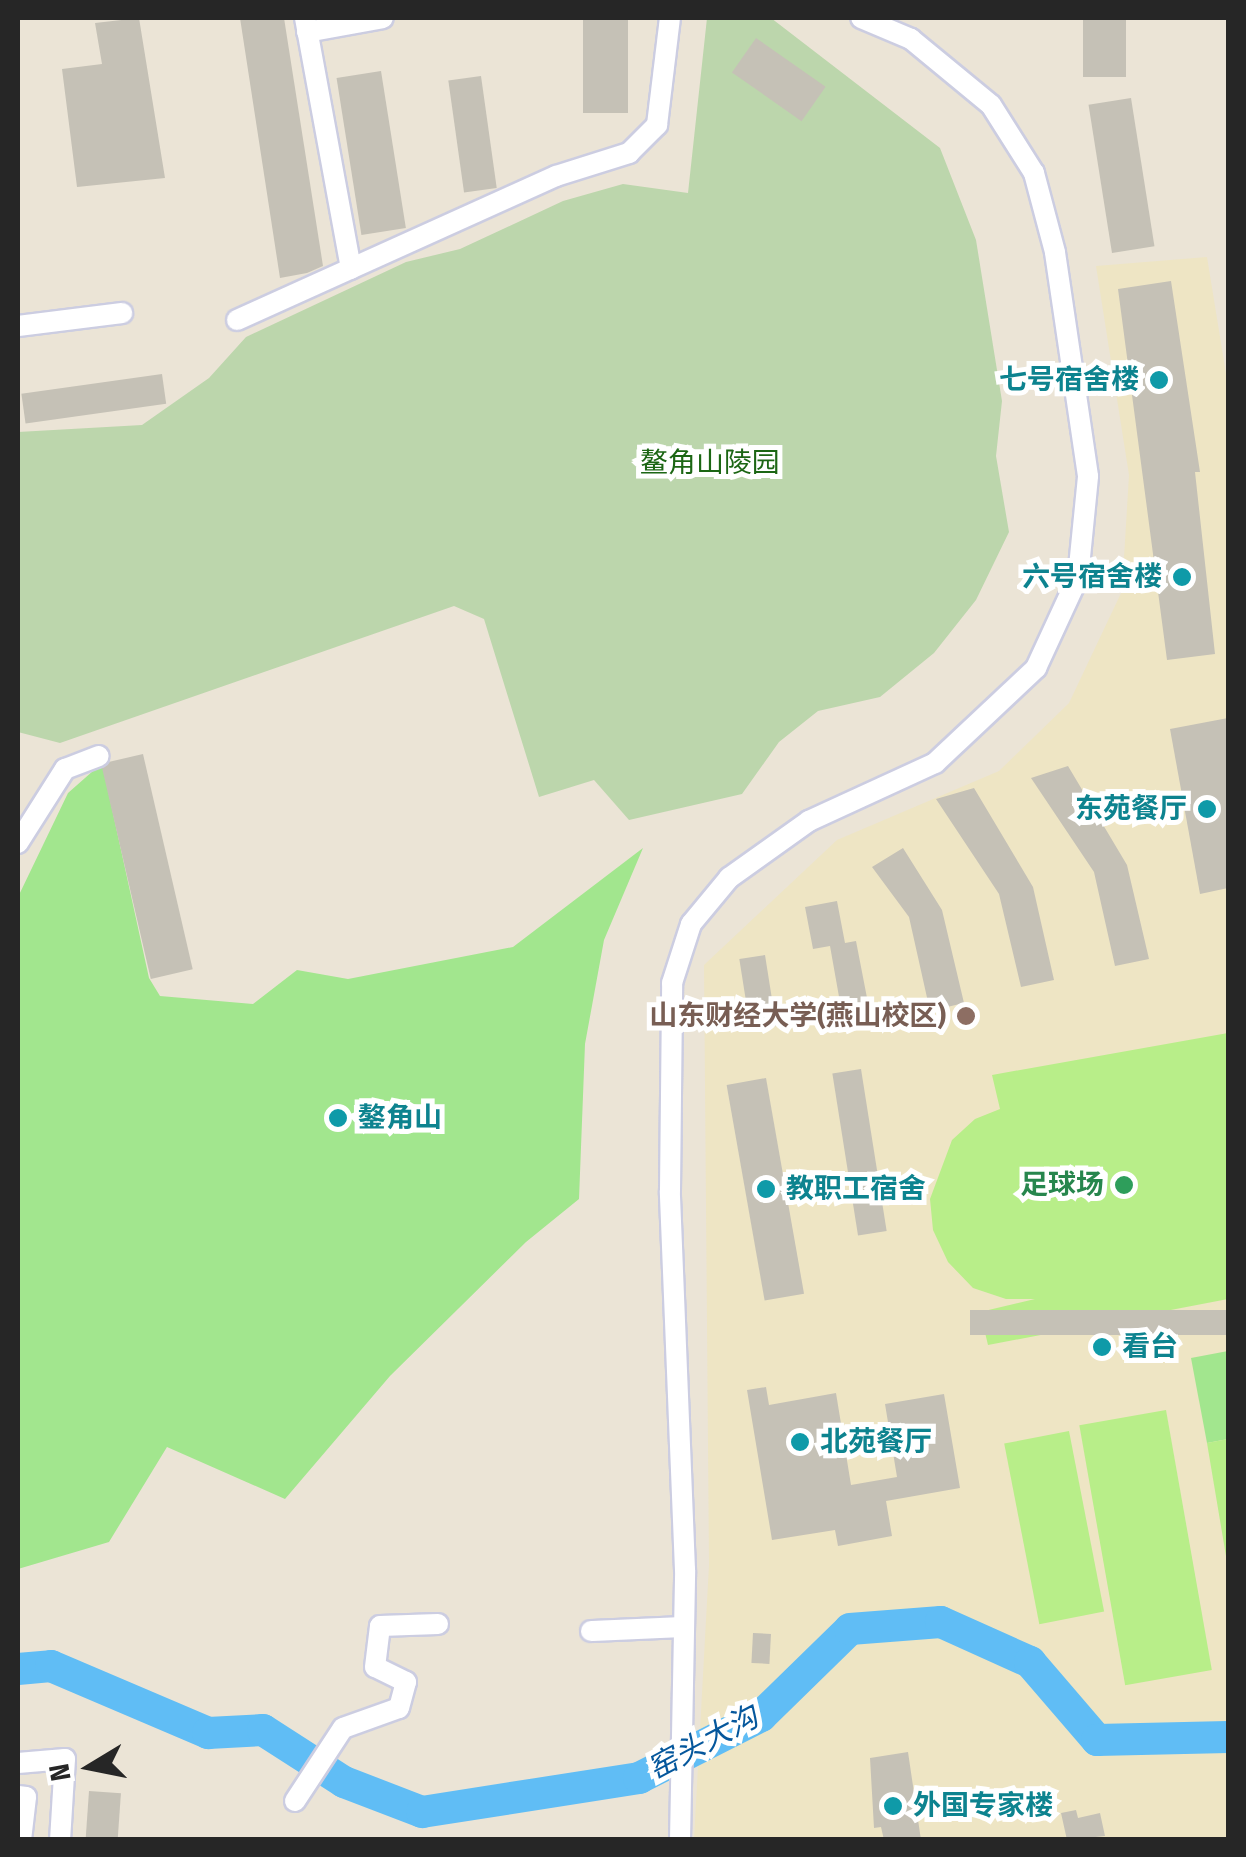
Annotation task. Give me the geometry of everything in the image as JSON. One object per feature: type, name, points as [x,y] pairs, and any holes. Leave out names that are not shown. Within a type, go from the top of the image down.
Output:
[{"type":"street","points":[[351,269],[306,25],[382,18]]},
{"type":"street","points":[[237,320],[650,138],[670,18]]},
{"type":"street","points":[[680,1831],[684,1627],[670,1134],[672,983],[691,924],[729,878],[808,820],[935,763],[1036,668],[1078,578],[1088,476],[1056,252],[1034,173],[991,105],[911,39],[860,18]]},
{"type":"street","points":[[18,326],[122,313]]},
{"type":"street","points":[[18,843],[66,770],[99,756]]},
{"type":"street","points":[[295,1801],[343,1728],[400,1708],[406,1682],[376,1667],[380,1626],[438,1624]]},
{"type":"street","points":[[591,1630],[684,1627]]},
{"type":"street","points":[[18,1763],[65,1759],[60,1840]]},
{"type":"street","points":[[18,1796],[26,1797],[22,1840]]},
{"type":"shaded area","name":"山东财经大学(燕山校区)","points":[[1207,257],[1228,386],[1228,1839],[694,1840],[709,1565],[704,965],[837,840],[999,771],[1069,703],[1122,591],[1129,475],[1096,266]]},
{"type":"green space","name":"鳌角山陵园","points":[[707,18],[771,18],[940,148],[976,240],[1002,401],[996,456],[1009,532],[976,600],[934,653],[880,697],[818,711],[779,742],[742,794],[629,820],[594,780],[539,797],[484,619],[454,606],[60,743],[18,732],[18,432],[142,425],[209,378],[246,337],[406,262],[460,249],[563,201],[623,184],[688,193]]},
{"type":"green space","points":[[102,763],[149,978],[160,996],[253,1004],[297,970],[348,979],[513,947],[643,848],[604,940],[585,1044],[579,1199],[526,1242],[390,1376],[285,1499],[167,1447],[109,1542],[18,1569],[18,897],[68,793]]},
{"type":"green space","points":[[1228,1033],[1228,1299],[988,1345],[980,1312],[1035,1299],[1006,1299],[973,1288],[948,1262],[933,1230],[930,1199],[952,1140],[975,1119],[1000,1109],[992,1075]]},
{"type":"green space","points":[[1228,1351],[1228,1439],[1207,1443],[1191,1358]]},
{"type":"green space","points":[[1166,1410],[1212,1670],[1125,1685],[1079,1425]]},
{"type":"green space","points":[[1069,1431],[1104,1612],[1039,1624],[1004,1444]]},
{"type":"green space","points":[[1228,1439],[1228,1568],[1207,1443]]},
{"type":"building","points":[[139,18],[165,178],[77,187],[62,69],[102,64],[95,23]]},
{"type":"building","points":[[240,18],[284,18],[323,266],[307,273],[280,278]]},
{"type":"building","points":[[583,18],[628,18],[628,113],[583,113]]},
{"type":"building","points":[[1083,18],[1126,18],[1126,77],[1083,77]]},
{"type":"building","points":[[756,38],[826,87],[802,121],[732,72]]},
{"type":"building","points":[[381,71],[406,228],[361,235],[337,78]]},
{"type":"building","points":[[481,76],[497,188],[464,192],[448,81]]},
{"type":"building","points":[[1131,98],[1154,246],[1112,253],[1089,105]]},
{"type":"building","points":[[1171,281],[1200,472],[1195,472],[1215,654],[1167,660],[1118,289]]},
{"type":"building","points":[[162,374],[166,404],[26,423],[21,394]]},
{"type":"building","name":"东苑餐厅","points":[[1228,718],[1228,888],[1200,894],[1170,729]]},
{"type":"building","points":[[143,754],[193,969],[151,979],[101,764]]},
{"type":"building","points":[[1068,766],[1127,865],[1149,959],[1115,966],[1094,872],[1031,778]]},
{"type":"building","points":[[974,788],[1033,887],[1054,980],[1021,987],[999,894],[936,799]]},
{"type":"building","points":[[903,848],[942,910],[964,1003],[930,1011],[909,917],[872,867]]},
{"type":"building","points":[[837,901],[845,943],[856,941],[868,1003],[841,1008],[830,946],[813,949],[805,907]]},
{"type":"building","points":[[765,955],[776,1026],[751,1030],[739,959]]},
{"type":"building","points":[[861,1069],[887,1231],[858,1236],[832,1074]]},
{"type":"building","name":"教职工宿舍","points":[[766,1078],[804,1294],[765,1301],[727,1085]]},
{"type":"building","points":[[970,1310],[1228,1310],[1228,1335],[970,1335]]},
{"type":"building","name":"北苑餐厅","points":[[766,1387],[769,1405],[836,1393],[851,1485],[897,1477],[885,1404],[944,1394],[960,1488],[886,1501],[892,1536],[838,1546],[835,1530],[772,1540],[747,1390]]},
{"type":"building","points":[[753,1633],[771,1634],[769,1664],[751,1663]]},
{"type":"building","name":"外国专家楼","points":[[908,1752],[921,1840],[884,1840],[881,1827],[874,1828],[870,1758]]},
{"type":"building","points":[[89,1791],[121,1793],[118,1840],[86,1840]]},
{"type":"building","points":[[1076,1810],[1078,1818],[1100,1813],[1105,1836],[1067,1840],[1061,1813]]},
{"type":"waterway","name":"窑头大沟","points":[[18,1669],[51,1666],[208,1733],[263,1730],[344,1782],[422,1812],[639,1778],[761,1716],[850,1629],[941,1622],[1030,1662],[1097,1740],[1228,1737]]},
{"type":"place","name":"七号宿舍楼","points":[[1159,380]]},
{"type":"place","name":"六号宿舍楼","points":[[1182,577]]},
{"type":"place","name":"东苑餐厅","points":[[1207,809]]},
{"type":"place","name":"山东财经大学(燕山校区)","points":[[966,1016]]},
{"type":"place","name":"鏊角山","points":[[338,1118]]},
{"type":"place","name":"足球场","points":[[1124,1185]]},
{"type":"place","name":"教职工宿舍","points":[[766,1189]]},
{"type":"place","name":"看台","points":[[1102,1347]]},
{"type":"place","name":"北苑餐厅","points":[[800,1442]]},
{"type":"place","name":"外国专家楼","points":[[893,1806]]}]
